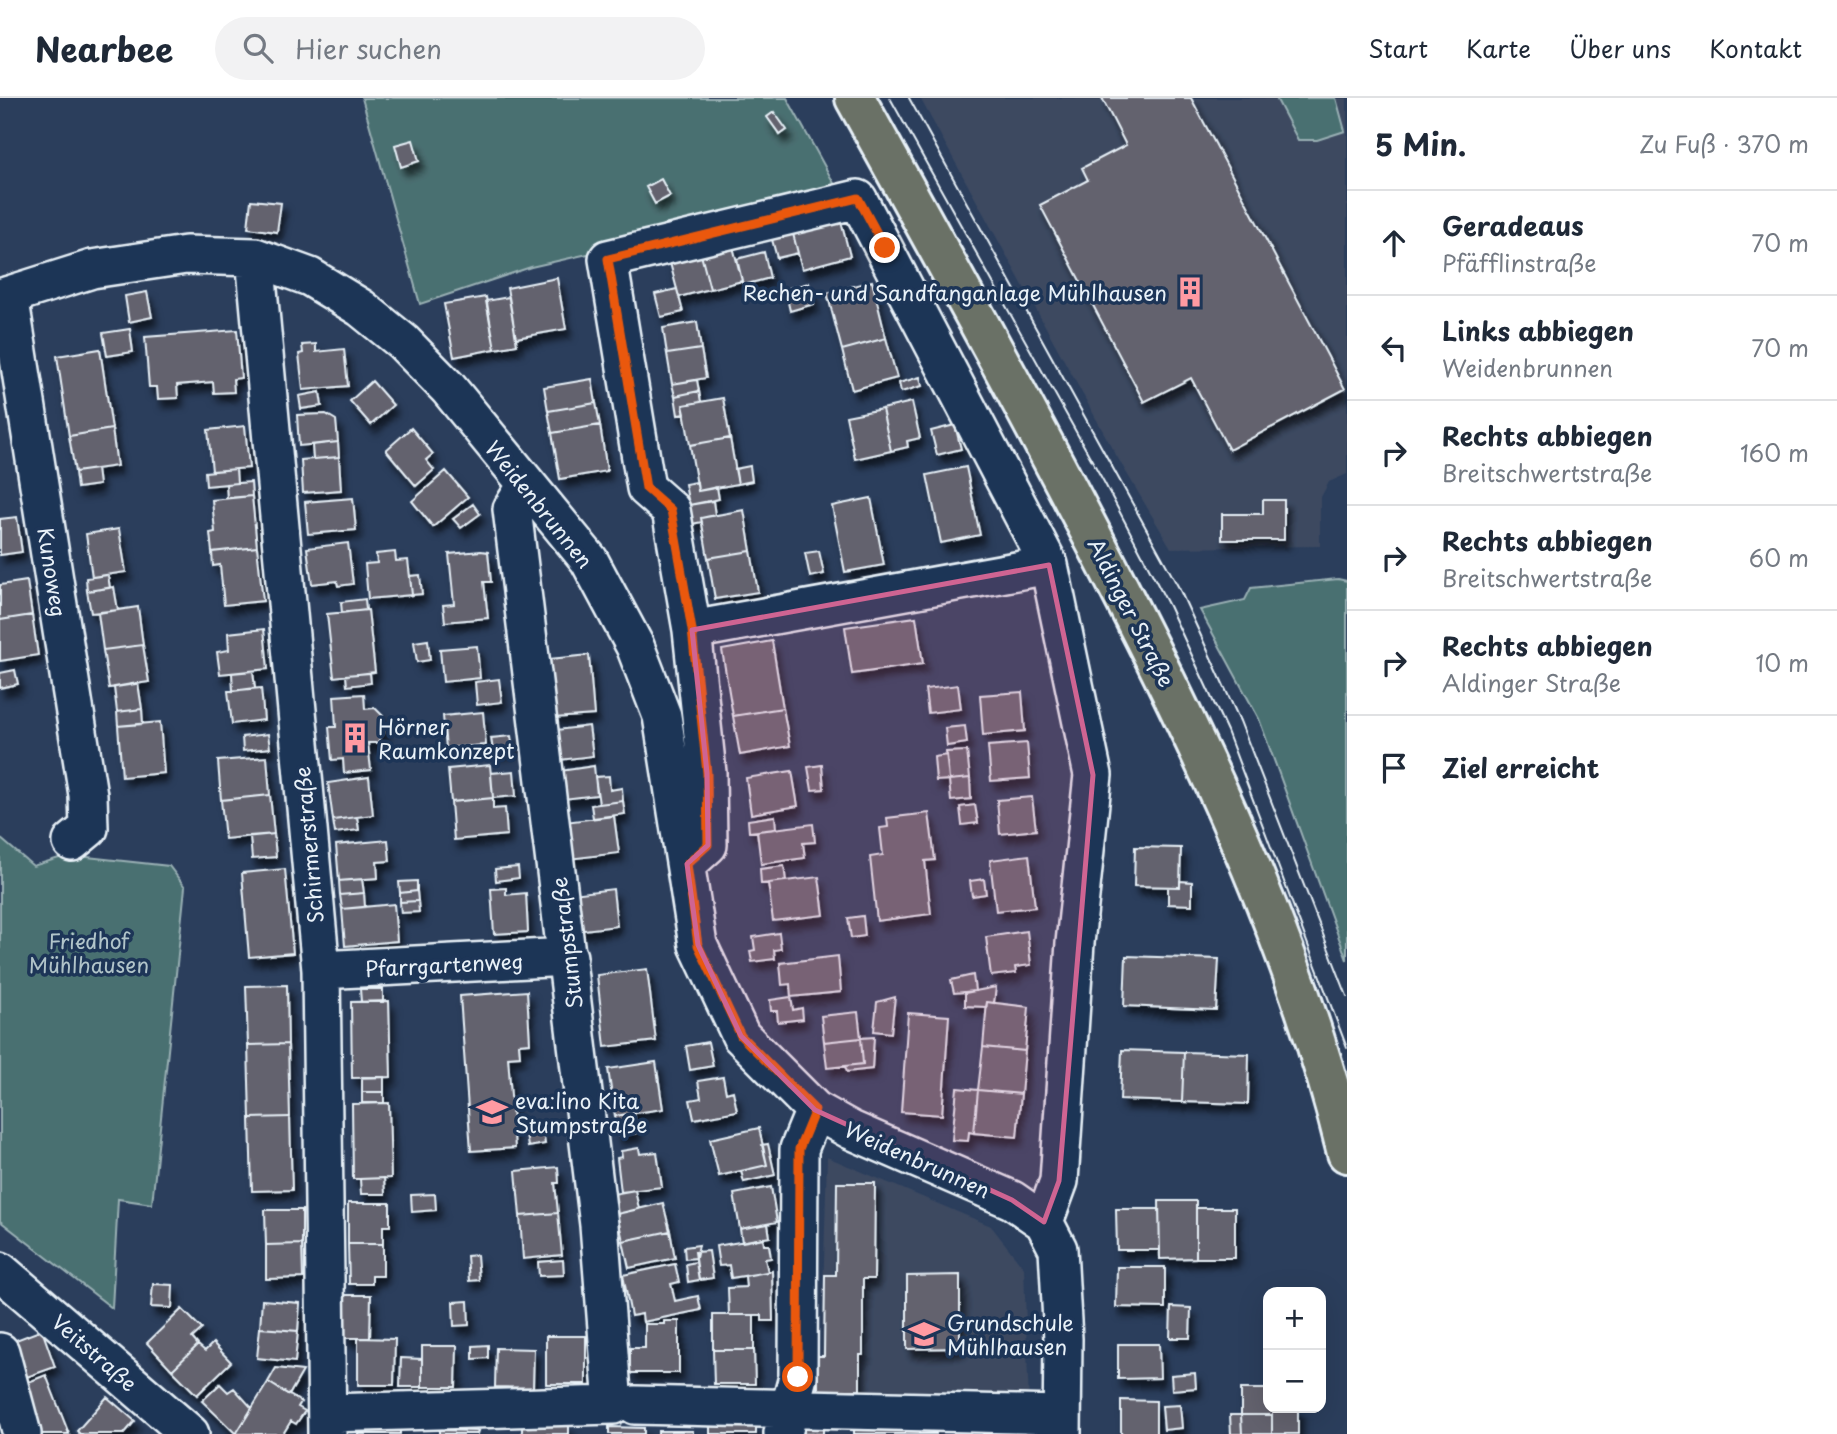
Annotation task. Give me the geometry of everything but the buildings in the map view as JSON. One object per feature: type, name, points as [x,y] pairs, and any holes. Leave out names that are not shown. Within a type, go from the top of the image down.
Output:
[{"type":"main road","name":"Aldinger Straße","points":[[855,98],[986,333],[1164,674],[1271,913],[1336,1108],[1347,1153]]},
{"type":"street","points":[[328,1424],[624,1405],[785,1421],[1061,1424],[1063,1339],[1058,1249],[1044,1222],[1059,1181],[1075,943],[1093,775],[1049,565],[858,198],[608,259],[646,488],[671,510],[692,630],[707,773],[708,845],[687,864]]},
{"type":"street","name":"Weidenbrunnen","points":[[5,296],[92,269],[186,255],[255,257],[310,277],[361,307],[403,342],[448,388],[589,560],[635,646],[662,716],[698,945],[741,1036],[815,1110],[850,1130],[1012,1200],[1044,1222]]},
{"type":"street","name":"Schirmerstraße","points":[[255,257],[321,970],[328,1424]]},
{"type":"street","name":"Kunoweg","points":[[5,296],[88,795],[89,828],[72,842]]},
{"type":"street","name":"Stumpstraße","points":[[526,486],[512,509],[599,1225],[624,1405]]},
{"type":"street","points":[[692,630],[1049,565]]},
{"type":"street","name":"Pfarrgartenweg","points":[[321,970],[568,957]]},
{"type":"street","points":[[785,1421],[798,1377],[799,1149],[815,1110]]},
{"type":"street","name":"Veitstraße","points":[[0,1271],[190,1434]]},
{"type":"street","points":[[0,1352],[22,1434]]},
{"type":"highlighted area","points":[[1049,565],[1093,775],[1059,1181],[1044,1222],[1012,1200],[815,1110],[741,1036],[698,945],[687,864],[708,845],[707,773],[692,630]]},
{"type":"shaded area","points":[[920,98],[1347,98],[1347,474],[1329,482],[1320,499],[1320,546],[1171,548],[1116,455]]},
{"type":"shaded area","name":"Grundschule Mühlhausen","points":[[827,1157],[991,1226],[1024,1268],[1029,1407],[820,1399]]},
{"type":"green space","points":[[362,98],[787,98],[841,196],[531,267],[420,304]]},
{"type":"green space","points":[[1276,98],[1336,98],[1345,131],[1317,140],[1298,140]]},
{"type":"green space","points":[[1338,579],[1347,581],[1347,960],[1259,719],[1200,610],[1245,600],[1251,588]]},
{"type":"green space","name":"Friedhof Mühlhausen","points":[[0,838],[33,866],[69,855],[169,866],[185,887],[152,1204],[118,1199],[112,1308],[0,1221]]},
{"type":"tram line","points":[[890,98],[1104,482],[1169,606],[1227,731],[1347,1048]]},
{"type":"tram line","points":[[909,98],[1179,588],[1240,721],[1347,996]]},
{"type":"place","name":"Rechen- und Sandfanganlage Mühlhausen","points":[[1190,292]]},
{"type":"place","name":"Hörner Raumkonzept","points":[[355,738]]},
{"type":"place","name":"eva:lino Kita Stumpstraße","points":[[492,1112]]},
{"type":"place","name":"Grundschule Mühlhausen","points":[[924,1334]]},
{"type":"route","points":[[798,1377],[799,1149],[806,1126],[815,1110],[741,1036],[698,945],[687,864],[708,845],[707,773],[692,630],[671,510],[646,488],[608,259],[858,198],[885,248]]}]
